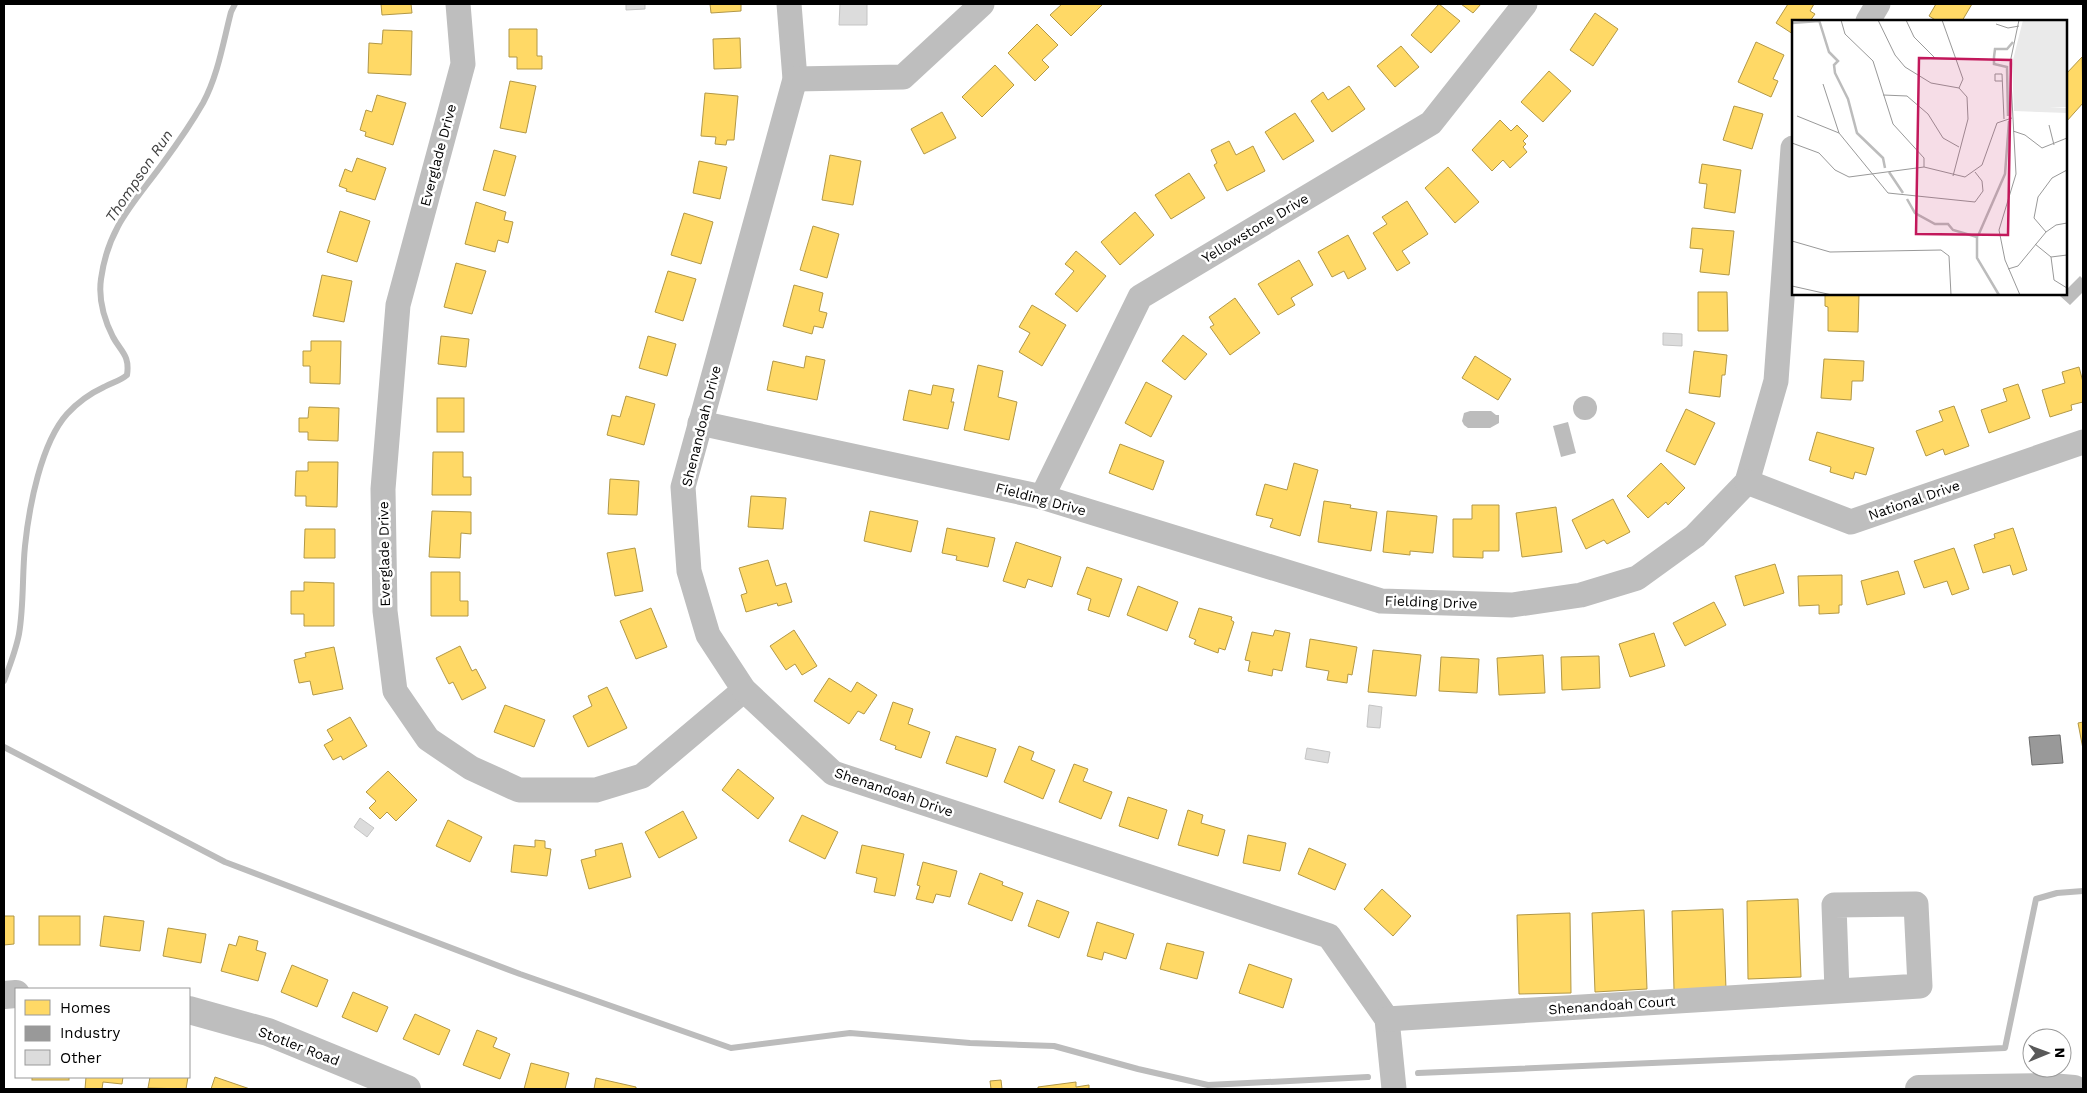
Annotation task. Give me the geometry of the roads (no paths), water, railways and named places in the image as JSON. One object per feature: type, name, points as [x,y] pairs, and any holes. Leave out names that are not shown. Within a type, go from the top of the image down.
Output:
[{"type":"street","name":"Everglade Drive","points":[[458,4],[463,64],[398,306],[383,489],[385,611],[395,691],[428,739],[471,768],[519,790],[596,790],[642,776],[744,690]]},
{"type":"street","name":"Shenandoah Drive","points":[[789,4],[795,79],[683,487],[689,571],[708,635],[744,690],[833,774],[1329,936],[1387,1019],[1394,1089]]},
{"type":"street","points":[[795,79],[903,77],[982,4]]},
{"type":"street","name":"Yellowstone Drive","points":[[1042,497],[1140,297],[1431,123],[1525,4]]},
{"type":"street","points":[[1869,20],[1878,4]]},
{"type":"street","name":"Fielding Drive","points":[[700,424],[1042,497],[1381,601],[1512,605],[1581,595],[1637,578],[1696,536],[1746,482],[1776,381],[1792,162]]},
{"type":"street","name":"National Drive","points":[[1746,482],[1851,522],[2083,442]]},
{"type":"street","name":"Shenandoah Court","points":[[1387,1019],[1920,986],[1916,904],[1834,905],[1837,991]]},
{"type":"street","name":"Stotler Road","points":[[190,1010],[268,1032],[407,1089]]},
{"type":"street","points":[[1919,1089],[2051,1087],[2074,1089]]},
{"type":"waterway","name":"Thompson Run","points":[[4,681],[15,652],[19,634],[25,546],[33,495],[43,458],[58,426],[67,414],[94,392],[127,375],[126,358],[113,337],[104,316],[101,302],[100,287],[104,261],[116,230],[132,204],[179,141],[203,103],[216,70],[231,12],[235,4]]},
{"type":"waterway","points":[[4,747],[225,862],[520,974],[731,1048],[850,1033],[970,1043],[1054,1046],[1138,1069],[1208,1085],[1368,1077]]},
{"type":"waterway","points":[[1418,1073],[2005,1048],[2036,899],[2057,893],[2083,891]]}]
